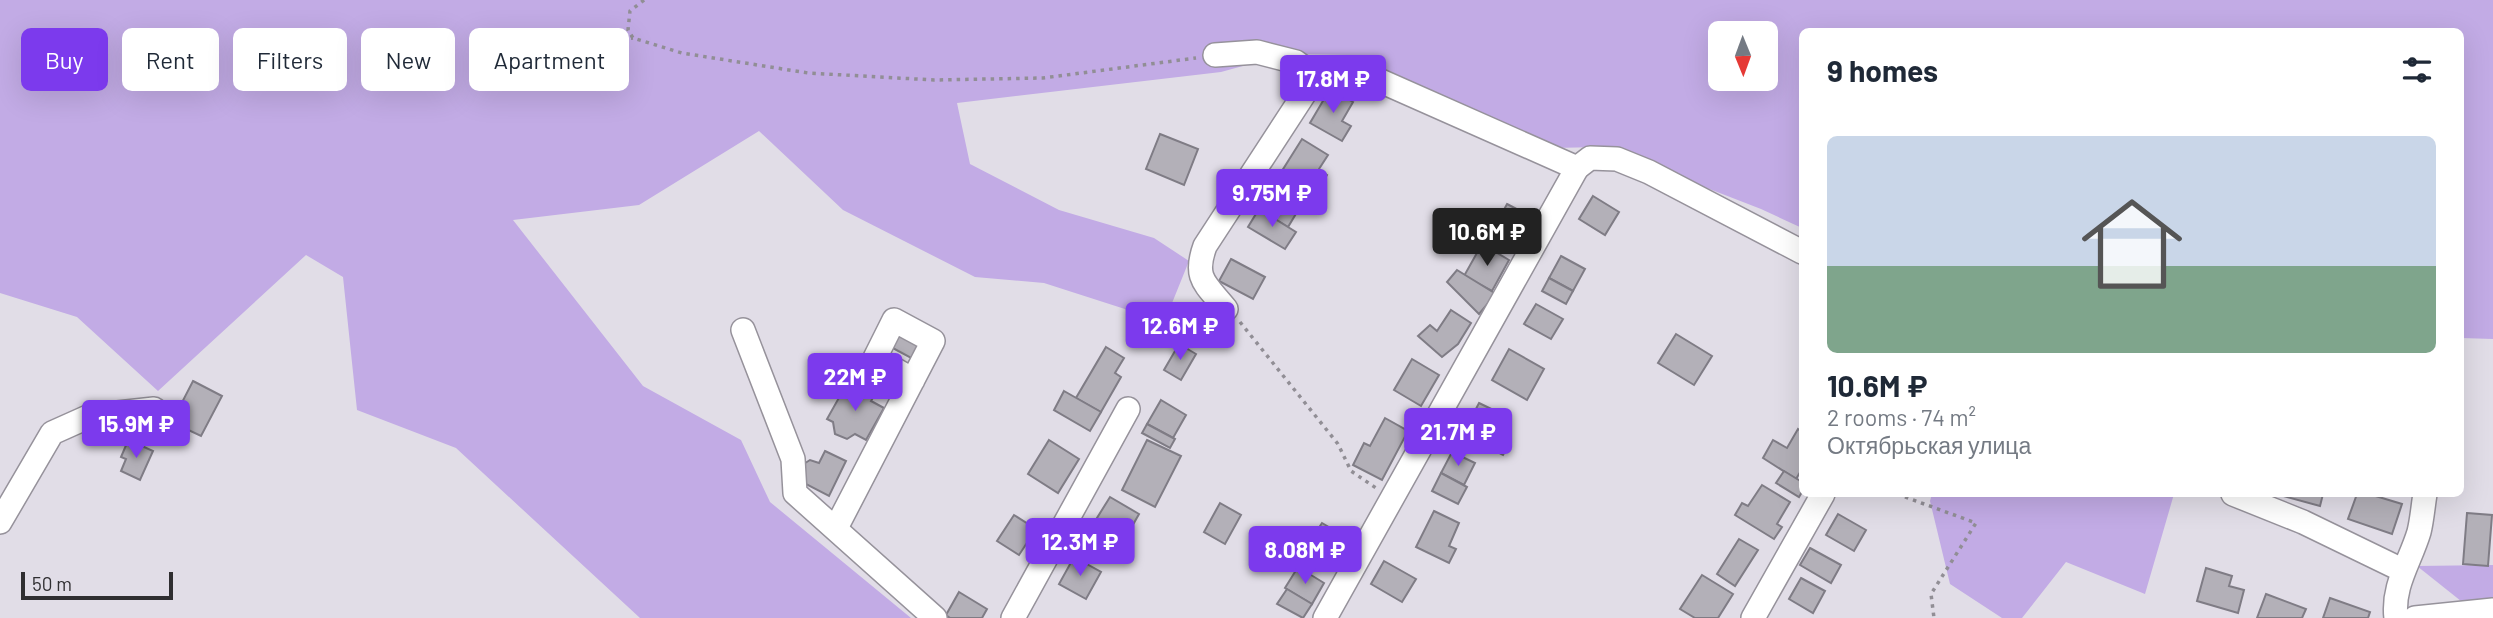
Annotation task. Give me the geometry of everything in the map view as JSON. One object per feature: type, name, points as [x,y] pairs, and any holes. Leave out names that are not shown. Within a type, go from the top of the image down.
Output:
[{"type":"street","points":[[1215,55],[1257,52],[1296,62],[1318,78]]},
{"type":"street","points":[[1226,309],[1201,278],[1199,263],[1205,246],[1318,78],[1341,72],[1367,75],[1577,168]]},
{"type":"street","points":[[1325,618],[1577,168],[1590,158],[1617,159],[1649,172],[1799,250]]},
{"type":"street","points":[[743,330],[793,459],[795,493],[935,618]]},
{"type":"street","points":[[836,528],[913,380]]},
{"type":"street","points":[[0,522],[52,433],[90,416],[155,409],[167,420]]},
{"type":"street","points":[[1013,618],[1128,409]]},
{"type":"street","points":[[1753,618],[1821,497]]},
{"type":"street","points":[[2241,497],[2304,522],[2402,570]]},
{"type":"street","points":[[2396,618],[2394,602],[2402,570],[2419,533],[2425,497]]},
{"type":"street","points":[[2415,618],[2493,610]]},
{"type":"path","points":[[633,38],[628,30],[630,12],[644,0]]},
{"type":"path","points":[[629,38],[682,53],[808,73],[934,80],[1043,78],[1215,55]]},
{"type":"path","points":[[1226,309],[1247,328],[1338,444],[1351,471],[1391,498]]},
{"type":"path","points":[[1905,497],[1976,523],[1931,594],[1934,618]]},
{"type":"shaded area","points":[[0,0],[2493,0],[2493,339],[2464,338],[2464,28],[1799,28],[1799,227],[1761,209],[1601,147],[1552,148],[1347,55],[1286,54],[1221,72],[957,103],[970,164],[1059,210],[1154,238],[1189,261],[1168,313],[1128,310],[1044,283],[975,277],[843,210],[759,131],[639,205],[513,220],[643,386],[741,440],[770,502],[911,618],[640,618],[456,448],[357,410],[343,277],[306,255],[158,391],[77,317],[0,293]]},
{"type":"shaded area","points":[[1931,497],[2173,497],[2145,594],[2066,562],[2022,618],[2002,618],[1950,584]]},
{"type":"shaded area","points":[[2493,565],[2493,604],[2466,605],[2417,566]]},
{"type":"building","points":[[1330,89],[1353,102],[1342,121],[1351,126],[1342,141],[1310,123]]},
{"type":"building","points":[[1160,134],[1198,149],[1184,185],[1146,169]]},
{"type":"building","points":[[1302,139],[1328,155],[1319,169],[1327,175],[1315,195],[1280,174]]},
{"type":"building","points":[[1271,190],[1300,207],[1288,227],[1259,209]]},
{"type":"building","points":[[1593,196],[1619,212],[1605,235],[1579,219]]},
{"type":"building","points":[[1507,204],[1530,216],[1516,242],[1493,230]]},
{"type":"building","points":[[1259,209],[1296,232],[1285,249],[1248,227]]},
{"type":"building","points":[[1482,244],[1509,260],[1492,291],[1464,276]]},
{"type":"building","points":[[1561,256],[1585,269],[1573,291],[1549,278]]},
{"type":"building","points":[[1231,259],[1265,277],[1253,299],[1219,281]]},
{"type":"building","points":[[1457,270],[1496,294],[1479,314],[1447,282]]},
{"type":"building","points":[[1549,278],[1573,291],[1566,304],[1542,291]]},
{"type":"building","points":[[1536,304],[1563,319],[1551,339],[1524,324]]},
{"type":"building","points":[[1451,310],[1471,323],[1458,344],[1442,357],[1418,336],[1430,325],[1437,331]]},
{"type":"building","points":[[899,328],[923,342],[913,359],[889,346]]},
{"type":"building","points":[[1676,334],[1712,356],[1694,385],[1658,363]]},
{"type":"building","points":[[1179,344],[1196,354],[1181,380],[1164,370]]},
{"type":"building","points":[[1106,347],[1124,358],[1115,373],[1121,377],[1101,412],[1076,398]]},
{"type":"building","points":[[1509,349],[1544,369],[1527,400],[1492,380]]},
{"type":"building","points":[[1412,359],[1439,375],[1421,406],[1394,390]]},
{"type":"building","points":[[193,381],[222,396],[201,436],[182,427],[186,419],[176,414]]},
{"type":"building","points":[[856,385],[868,387],[874,396],[871,401],[884,408],[866,440],[855,434],[847,439],[835,434],[833,422],[827,419],[845,387],[852,391]]},
{"type":"building","points":[[1064,391],[1101,412],[1090,431],[1054,410]]},
{"type":"building","points":[[1161,400],[1186,415],[1173,438],[1147,424]]},
{"type":"building","points":[[1479,403],[1510,418],[1499,442],[1467,426]]},
{"type":"building","points":[[1385,418],[1408,431],[1382,480],[1353,465],[1364,443],[1370,446]]},
{"type":"building","points":[[1147,424],[1175,439],[1170,448],[1142,433]]},
{"type":"building","points":[[1467,426],[1508,446],[1503,455],[1463,434]]},
{"type":"building","points":[[1798,429],[1799,474],[1796,479],[1763,458],[1773,440],[1787,448]]},
{"type":"building","points":[[1049,440],[1079,459],[1058,493],[1028,474]]},
{"type":"building","points":[[1147,440],[1181,456],[1155,507],[1122,490]]},
{"type":"building","points":[[133,442],[153,451],[140,480],[121,471],[126,459],[121,457],[127,443],[132,446]]},
{"type":"building","points":[[825,451],[846,461],[829,496],[800,481],[802,465],[810,460],[819,463]]},
{"type":"building","points":[[1452,452],[1475,463],[1464,485],[1441,473]]},
{"type":"building","points":[[1784,471],[1799,480],[1799,497],[1776,483]]},
{"type":"building","points":[[1441,473],[1467,487],[1458,504],[1432,491]]},
{"type":"building","points":[[1762,485],[1790,502],[1777,524],[1782,527],[1774,539],[1735,515],[1742,503],[1748,506]]},
{"type":"building","points":[[1110,497],[1139,514],[1122,544],[1092,526]]},
{"type":"building","points":[[2287,497],[2322,497],[2320,506]]},
{"type":"building","points":[[2356,497],[2379,497],[2402,504],[2392,534],[2348,519]]},
{"type":"building","points":[[1220,503],[1241,515],[1225,544],[1204,532]]},
{"type":"building","points":[[1434,511],[1459,523],[1449,546],[1456,549],[1449,563],[1416,547]]},
{"type":"building","points":[[2467,513],[2492,515],[2488,566],[2463,564]]},
{"type":"building","points":[[1838,514],[1866,530],[1854,551],[1826,535]]},
{"type":"building","points":[[1014,515],[1036,529],[1019,555],[997,541]]},
{"type":"building","points":[[1322,523],[1346,537],[1334,557],[1309,543]]},
{"type":"building","points":[[1092,526],[1122,544],[1114,557],[1084,539]]},
{"type":"building","points":[[1739,539],[1758,550],[1735,586],[1717,574]]},
{"type":"building","points":[[1810,548],[1841,565],[1831,583],[1800,565]]},
{"type":"building","points":[[1074,557],[1101,572],[1086,599],[1059,584]]},
{"type":"building","points":[[1384,561],[1416,579],[1402,602],[1371,584]]},
{"type":"building","points":[[1298,567],[1324,583],[1312,604],[1285,588]]},
{"type":"building","points":[[2206,568],[2232,576],[2229,586],[2244,590],[2238,613],[2197,601]]},
{"type":"building","points":[[1702,575],[1733,594],[1718,618],[1695,618],[1680,609]]},
{"type":"building","points":[[1801,578],[1825,591],[1813,613],[1789,599]]},
{"type":"building","points":[[1287,589],[1312,604],[1303,618],[1277,604]]},
{"type":"building","points":[[959,592],[987,609],[982,618],[950,618],[946,615]]},
{"type":"building","points":[[2266,594],[2306,609],[2302,618],[2257,618]]},
{"type":"building","points":[[2330,598],[2370,612],[2368,618],[2323,618]]}]
